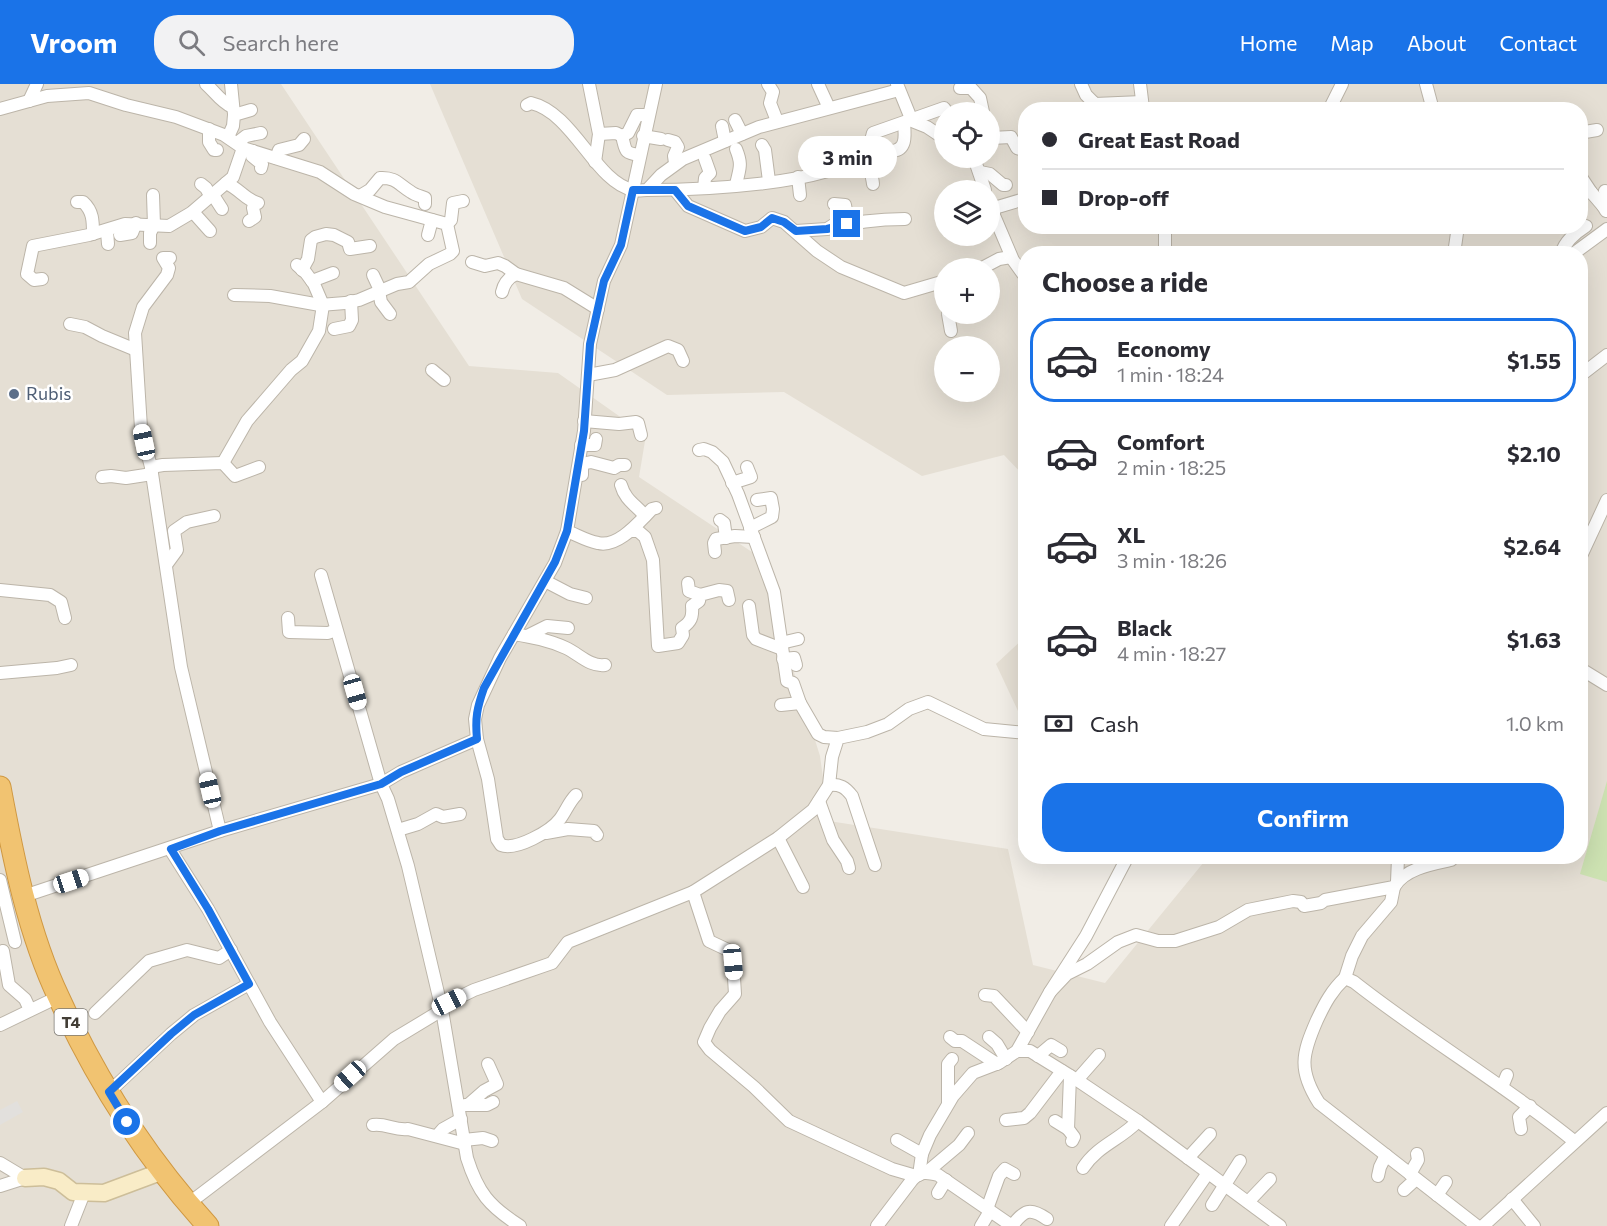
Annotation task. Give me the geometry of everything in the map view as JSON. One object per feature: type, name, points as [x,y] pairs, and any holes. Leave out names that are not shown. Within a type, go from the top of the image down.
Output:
[{"type":"highway","name":"T4","points":[[0,787],[10,841],[24,896],[58,997],[136,1137],[208,1226]]},
{"type":"street","points":[[29,101],[37,84]]},
{"type":"street","points":[[206,84],[220,101],[233,111],[251,110]]},
{"type":"street","points":[[231,84],[233,126],[240,145],[262,164],[261,168]]},
{"type":"street","points":[[589,84],[599,134],[596,162]]},
{"type":"street","points":[[597,835],[594,831],[568,829],[544,833],[512,847],[501,845],[497,839],[488,779],[477,739],[475,719],[484,688],[545,581],[567,531],[584,421],[590,344],[604,281],[621,245],[648,115],[656,100],[656,84]]},
{"type":"street","points":[[768,84],[773,92],[770,103],[777,121]]},
{"type":"street","points":[[818,84],[829,108]]},
{"type":"street","points":[[1081,84],[1086,95],[1093,102]]},
{"type":"street","points":[[1140,84],[1142,102]]},
{"type":"street","points":[[1333,102],[1342,84]]},
{"type":"street","points":[[1426,84],[1431,102]]},
{"type":"street","points":[[647,190],[675,164],[742,134],[777,121],[898,87],[908,122],[903,146],[897,151],[892,151]]},
{"type":"street","points":[[960,88],[971,88],[981,102]]},
{"type":"street","points":[[0,109],[47,96],[86,89],[89,93],[159,119],[210,129],[240,145],[320,172],[360,196],[385,207],[447,224]]},
{"type":"street","points":[[527,105],[535,103],[546,110],[567,128],[607,175],[633,190],[675,190],[769,182],[850,163],[866,152]]},
{"type":"street","points":[[873,184],[866,152],[873,133],[934,112]]},
{"type":"street","points":[[622,136],[628,133],[637,115],[648,115]]},
{"type":"street","points":[[735,120],[742,134]]},
{"type":"street","points":[[908,122],[934,131]]},
{"type":"street","points":[[722,126],[725,141]]},
{"type":"street","points":[[210,129],[208,142],[214,150],[217,150]]},
{"type":"street","points":[[1588,132],[1597,130]]},
{"type":"street","points":[[42,279],[34,280],[27,274],[33,246],[107,231],[133,223],[169,226],[193,212],[233,177],[240,145],[246,136],[261,133]]},
{"type":"street","points":[[599,134],[616,133],[622,136]]},
{"type":"street","points":[[622,136],[625,151],[628,154],[639,155]]},
{"type":"street","points":[[643,136],[675,142],[678,147],[674,156],[675,164]]},
{"type":"street","points":[[1000,138],[1011,137],[1018,148]]},
{"type":"street","points":[[276,158],[279,150],[299,145],[304,139]]},
{"type":"street","points":[[762,145],[765,150],[769,182]]},
{"type":"street","points":[[736,149],[740,158],[741,170],[736,185]]},
{"type":"street","points":[[704,188],[705,178],[710,173],[705,159]]},
{"type":"street","points":[[978,168],[982,180]]},
{"type":"street","points":[[980,172],[990,174],[1003,185],[1006,184]]},
{"type":"street","points":[[798,177],[800,195]]},
{"type":"street","points":[[360,196],[370,190],[380,178],[388,178],[402,183],[407,190],[425,198],[425,204]]},
{"type":"street","points":[[226,183],[237,187],[249,200],[257,203],[253,208],[255,217],[249,221]]},
{"type":"street","points":[[201,184],[222,209]]},
{"type":"street","points":[[675,190],[688,206],[745,231],[761,227],[772,218],[784,222],[817,251],[841,267],[904,293],[934,284]]},
{"type":"street","points":[[1588,195],[1605,209],[1607,198],[1605,191]]},
{"type":"street","points":[[150,243],[150,233],[154,225],[153,195]]},
{"type":"street","points":[[447,224],[451,220],[453,203],[463,201]]},
{"type":"street","points":[[1000,205],[1018,201]]},
{"type":"street","points":[[77,202],[83,202],[90,208],[93,234]]},
{"type":"street","points":[[827,229],[847,216],[845,205],[834,204]]},
{"type":"street","points":[[874,220],[884,207]]},
{"type":"street","points":[[120,235],[132,233],[133,209]]},
{"type":"street","points":[[193,212],[210,231]]},
{"type":"street","points":[[796,231],[827,229],[874,220],[905,219]]},
{"type":"street","points":[[428,235],[432,220]]},
{"type":"street","points":[[234,295],[270,296],[323,305],[351,301],[409,282],[429,264],[450,254],[453,250],[447,224]]},
{"type":"street","points":[[1584,246],[1607,229]]},
{"type":"street","points":[[107,231],[108,244]]},
{"type":"street","points":[[1000,231],[1011,257],[1018,267]]},
{"type":"street","points":[[223,464],[247,421],[291,370],[302,361],[319,331],[323,305],[312,281],[300,268],[308,259],[311,240],[326,234],[334,235],[348,243],[350,249],[370,246]]},
{"type":"street","points":[[1563,246],[1575,234]]},
{"type":"street","points":[[998,258],[1003,247],[1003,239]]},
{"type":"street","points":[[1000,259],[1011,257]]},
{"type":"street","points":[[170,258],[162,258],[169,268],[167,275],[141,313],[135,333],[141,428],[152,470],[181,667],[220,831]]},
{"type":"street","points":[[472,262],[485,266],[498,263],[516,274],[564,288],[598,309]]},
{"type":"street","points":[[312,281],[333,273]]},
{"type":"street","points":[[502,292],[504,284],[516,274]]},
{"type":"street","points":[[373,275],[381,302],[390,314]]},
{"type":"street","points":[[334,329],[349,326],[352,320],[351,301]]},
{"type":"street","points":[[70,324],[85,327],[136,350]]},
{"type":"street","points":[[950,324],[951,331]]},
{"type":"street","points":[[588,375],[615,370],[668,346],[678,350],[684,361]]},
{"type":"street","points":[[1588,370],[1607,356]]},
{"type":"street","points":[[432,370],[444,380]]},
{"type":"street","points":[[584,421],[636,422],[641,435]]},
{"type":"street","points":[[581,445],[595,445],[596,439]]},
{"type":"street","points":[[699,450],[712,452],[723,462],[781,611],[782,650],[787,681],[793,683],[800,702],[818,734],[833,753]]},
{"type":"street","points":[[575,485],[580,482],[582,464],[591,462],[614,468],[625,465]]},
{"type":"street","points":[[102,477],[126,478],[164,465],[223,464],[235,476],[259,467]]},
{"type":"street","points":[[732,483],[751,477],[747,467]]},
{"type":"street","points":[[567,531],[603,544],[619,539],[630,531],[651,512],[628,500],[621,485]]},
{"type":"street","points":[[715,552],[716,540],[752,533],[772,517],[771,498],[757,500]]},
{"type":"street","points":[[1588,538],[1601,505]]},
{"type":"street","points":[[166,565],[177,550],[174,531],[188,522],[214,516]]},
{"type":"street","points":[[720,520],[724,523],[726,538]]},
{"type":"street","points":[[630,531],[638,531],[645,537],[653,560],[658,646],[678,643],[683,636],[682,628],[689,623],[692,606],[699,601],[700,595]]},
{"type":"street","points":[[321,575],[381,784],[388,799],[408,866],[463,1105],[461,1119],[464,1142],[474,1180],[486,1200],[520,1226]]},
{"type":"street","points":[[545,581],[570,594],[586,598]]},
{"type":"street","points":[[688,583],[689,591],[700,595],[718,590],[727,591],[729,600]]},
{"type":"street","points":[[0,590],[50,595],[61,602],[64,618]]},
{"type":"street","points":[[749,606],[753,635],[756,639],[782,650],[794,658],[796,665]]},
{"type":"street","points":[[288,618],[290,632],[328,633],[336,630]]},
{"type":"street","points":[[527,636],[547,626],[568,628]]},
{"type":"street","points":[[514,634],[538,638],[567,648],[597,666],[605,665]]},
{"type":"street","points":[[782,650],[798,639]]},
{"type":"street","points":[[0,673],[71,665]]},
{"type":"street","points":[[1588,673],[1607,685]]},
{"type":"street","points":[[781,705],[800,702]]},
{"type":"street","points":[[818,734],[838,738],[867,732],[888,724],[909,709],[927,702],[984,729],[1018,732]]},
{"type":"street","points":[[188,1204],[322,1101],[394,1039],[441,1008],[474,990],[552,963],[568,942],[693,892],[778,838],[813,810],[829,785],[833,753],[838,738]]},
{"type":"street","points":[[24,896],[220,831],[381,784],[401,772],[477,739]]},
{"type":"street","points":[[829,785],[838,784],[846,788],[852,796],[875,865]]},
{"type":"street","points":[[544,833],[559,821],[576,795]]},
{"type":"street","points":[[819,801],[833,840],[849,868]]},
{"type":"street","points":[[398,830],[418,825],[436,814],[443,817],[460,814]]},
{"type":"street","points":[[778,838],[803,887]]},
{"type":"street","points":[[171,849],[231,950],[270,1022],[322,1101]]},
{"type":"street","points":[[920,1174],[922,1154],[948,1104],[973,1072],[1002,1061],[1017,1051],[1050,992],[1086,936],[1124,864]]},
{"type":"street","points":[[1398,864],[1396,884],[1391,902],[1362,936],[1345,978],[1326,1000],[1306,1045],[1306,1074],[1309,1087],[1319,1103],[1477,1226]]},
{"type":"street","points":[[1050,992],[1067,974],[1087,964],[1118,942],[1136,935],[1158,941],[1175,941],[1219,927],[1248,910],[1293,901],[1301,902],[1304,906],[1321,903],[1325,900],[1396,884],[1411,872],[1437,864]]},
{"type":"street","points":[[0,880],[15,942]]},
{"type":"street","points":[[693,892],[709,941],[728,950],[733,962],[735,994],[710,1028],[704,1042],[710,1050],[754,1087],[789,1121],[892,1169],[938,1175],[1012,1226],[1020,1215],[1029,1211],[1036,1211],[1047,1219]]},
{"type":"street","points":[[30,1010],[25,999],[9,985],[1,951],[8,950],[15,942],[36,937]]},
{"type":"street","points":[[95,1013],[149,961],[188,950],[219,958],[231,950]]},
{"type":"street","points":[[1345,978],[1354,982],[1432,1040],[1504,1081],[1530,1106],[1574,1141]]},
{"type":"street","points":[[109,1092],[194,1015],[249,984]]},
{"type":"street","points":[[985,995],[994,996],[1028,1032]]},
{"type":"street","points":[[0,1025],[58,997]]},
{"type":"street","points":[[950,1037],[1002,1061]]},
{"type":"street","points":[[988,1037],[998,1044],[1002,1061]]},
{"type":"street","points":[[1038,1056],[1051,1045],[1060,1052]]},
{"type":"street","points":[[1017,1051],[1030,1051],[1138,1121],[1280,1226]]},
{"type":"street","points":[[1006,1120],[1024,1118],[1070,1076],[1098,1055]]},
{"type":"street","points":[[948,1104],[948,1064],[952,1059]]},
{"type":"street","points":[[463,1105],[497,1084],[488,1064]]},
{"type":"street","points":[[1068,1128],[1070,1076]]},
{"type":"street","points":[[463,1105],[487,1105],[493,1102]]},
{"type":"street","points":[[1521,1129],[1518,1117],[1530,1106]]},
{"type":"street","points":[[1483,1226],[1607,1113]]},
{"type":"street","points":[[436,1136],[442,1129],[461,1119]]},
{"type":"street","points":[[1055,1121],[1068,1128],[1074,1137],[1072,1141]]},
{"type":"street","points":[[1083,1168],[1096,1151],[1128,1131],[1138,1121]]},
{"type":"street","points":[[373,1125],[381,1124],[400,1130],[408,1129],[464,1142],[483,1138],[492,1141]]},
{"type":"street","points":[[877,1226],[920,1174],[959,1145],[968,1133]]},
{"type":"street","points":[[1188,1158],[1210,1134]]},
{"type":"street","points":[[897,1140],[922,1154]]},
{"type":"street","points":[[1404,1190],[1413,1176],[1418,1160],[1417,1154]]},
{"type":"street","points":[[1378,1176],[1386,1155]]},
{"type":"street","points":[[1212,1205],[1240,1161]]},
{"type":"street","points":[[0,1163],[24,1178]]},
{"type":"street","points":[[981,1226],[999,1176],[1005,1169],[1014,1174]]},
{"type":"street","points":[[0,1186],[24,1178],[44,1177],[59,1181],[73,1192],[104,1193],[163,1171]]},
{"type":"street","points":[[1171,1226],[1208,1173]]},
{"type":"street","points":[[1248,1203],[1270,1179]]},
{"type":"street","points":[[938,1192],[946,1180]]},
{"type":"street","points":[[1437,1195],[1446,1182]]},
{"type":"street","points":[[70,1226],[84,1193]]},
{"type":"street","points":[[1512,1199],[1533,1217]]},
{"type":"shaded area","points":[[0,84],[281,84],[469,366],[558,373],[646,435],[639,477],[758,556],[820,756],[829,821],[1008,849],[1033,965],[1105,983],[1202,864],[1588,864],[1588,246],[1018,246],[1018,470],[1004,455],[922,476],[784,392],[667,395],[522,299],[430,84],[1607,84],[1607,1226],[0,1226]]},
{"type":"shaded area","points":[[1018,643],[1018,711],[996,664]]},
{"type":"shaded area","points":[[17,1101],[23,1112],[0,1125],[0,1110]]},
{"type":"green space","points":[[1607,781],[1607,882],[1580,874],[1583,864],[1588,864],[1588,846]]},
{"type":"place","name":"Rubis","points":[[14,394]]},
{"type":"route","points":[[127,1122],[109,1092],[194,1015],[249,984],[208,909],[171,849],[220,831],[381,784],[401,772],[477,739],[475,719],[484,688],[555,562],[567,531],[584,431],[590,344],[604,281],[621,245],[633,190],[675,190],[688,206],[745,231],[761,227],[772,218],[784,222],[796,231],[806,229],[819,231],[847,224]]}]
